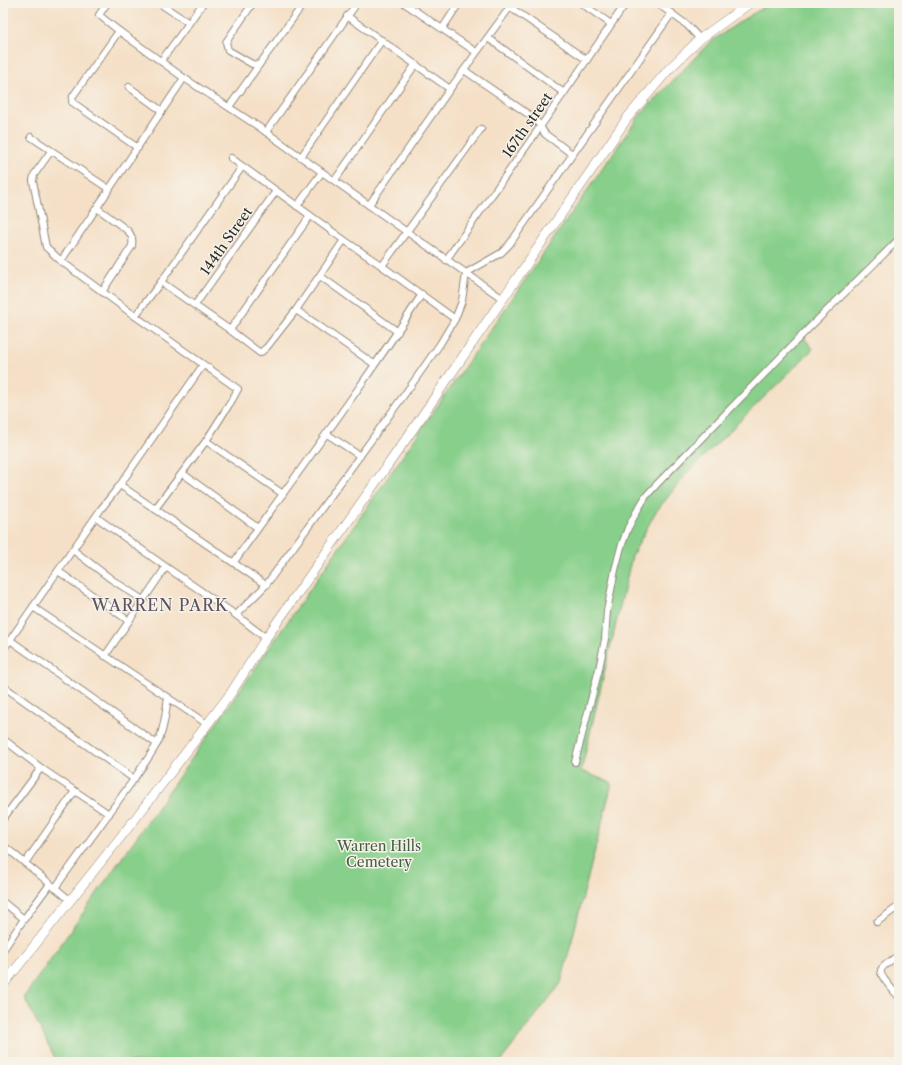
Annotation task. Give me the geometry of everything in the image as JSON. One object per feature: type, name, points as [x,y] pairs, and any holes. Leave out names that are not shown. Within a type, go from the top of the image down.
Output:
[{"type":"street","points":[[107,3],[99,15],[119,31],[184,78],[335,180],[503,299]]},
{"type":"street","points":[[159,3],[189,23]]},
{"type":"street","points":[[161,61],[203,3]]},
{"type":"street","points":[[253,3],[226,42],[228,50],[252,64],[259,64]]},
{"type":"street","points":[[229,107],[304,3]]},
{"type":"street","points":[[266,132],[357,3]]},
{"type":"street","points":[[442,29],[459,3]]},
{"type":"street","points":[[504,3],[587,60]]},
{"type":"street","points":[[581,3],[611,24]]},
{"type":"street","name":"167th street","points":[[446,260],[626,3]]},
{"type":"street","points":[[657,3],[672,13],[700,39]]},
{"type":"street","points":[[3,985],[139,813],[231,693],[266,638],[411,432],[628,117],[665,73],[700,39],[750,3]]},
{"type":"street","points":[[407,4],[476,52]]},
{"type":"street","points":[[369,205],[476,52],[510,7]]},
{"type":"street","points":[[466,273],[505,250],[672,13]]},
{"type":"street","points":[[347,16],[450,89]]},
{"type":"street","points":[[119,31],[73,96],[72,102],[138,148]]},
{"type":"street","points":[[488,38],[564,93]]},
{"type":"street","points":[[301,157],[382,40]]},
{"type":"street","points":[[335,180],[415,65]]},
{"type":"street","points":[[464,70],[531,116],[549,137],[572,154]]},
{"type":"street","points":[[61,261],[184,78]]},
{"type":"street","points":[[129,87],[162,111]]},
{"type":"street","points":[[382,266],[481,129]]},
{"type":"street","points":[[31,137],[109,189]]},
{"type":"street","points":[[51,151],[34,175],[46,247],[61,261],[102,292],[238,389],[206,441],[155,509]]},
{"type":"street","points":[[231,158],[455,319]]},
{"type":"street","points":[[135,316],[161,282],[242,167]]},
{"type":"street","points":[[297,206],[322,172]]},
{"type":"street","name":"144th Street","points":[[195,305],[276,190]]},
{"type":"street","points":[[97,208],[127,230],[133,240],[132,246],[102,292]]},
{"type":"street","points":[[230,330],[310,216]]},
{"type":"street","points":[[575,762],[599,669],[605,638],[607,611],[621,547],[628,528],[646,496],[809,328],[899,238]]},
{"type":"street","points":[[161,282],[230,330],[260,353],[267,347],[296,310],[344,240]]},
{"type":"street","points":[[236,615],[266,585],[440,344],[455,319],[462,301],[466,273]]},
{"type":"street","points":[[320,276],[398,332]]},
{"type":"street","points":[[234,562],[327,434],[374,364],[398,332],[422,294]]},
{"type":"street","points":[[296,310],[374,364]]},
{"type":"street","points":[[3,650],[204,365]]},
{"type":"street","points":[[327,434],[360,456]]},
{"type":"street","points":[[206,441],[283,494]]},
{"type":"street","points":[[182,473],[258,528]]},
{"type":"street","points":[[120,485],[266,585]]},
{"type":"street","points":[[96,517],[236,615],[266,638]]},
{"type":"street","points":[[73,550],[111,579],[143,600]]},
{"type":"street","points":[[105,656],[166,567]]},
{"type":"street","points":[[58,570],[129,620]]},
{"type":"street","points":[[33,607],[207,724]]},
{"type":"street","points":[[10,640],[157,744]]},
{"type":"street","points":[[3,686],[134,779]]},
{"type":"street","points":[[56,888],[134,779],[157,744],[162,729],[168,697]]},
{"type":"street","points":[[3,739],[41,768],[109,814]]},
{"type":"street","points":[[3,819],[41,768]]},
{"type":"street","points":[[25,863],[76,791]]},
{"type":"street","points":[[3,845],[70,900]]},
{"type":"street","points":[[3,950],[50,884]]},
{"type":"street","points":[[3,902],[24,919]]},
{"type":"street","points":[[877,922],[899,906]]},
{"type":"street","points":[[899,955],[882,968],[881,972],[883,977],[899,997]]},
{"type":"green space","name":"Warren Hills Cemetery","points":[[771,3],[899,3],[899,235],[802,335],[813,349],[686,474],[655,513],[632,556],[581,771],[612,783],[561,983],[500,1062],[57,1062],[24,997],[247,680],[639,116],[709,43]]},
{"type":"district","name":"WARREN PARK","points":[[160,605]]}]
